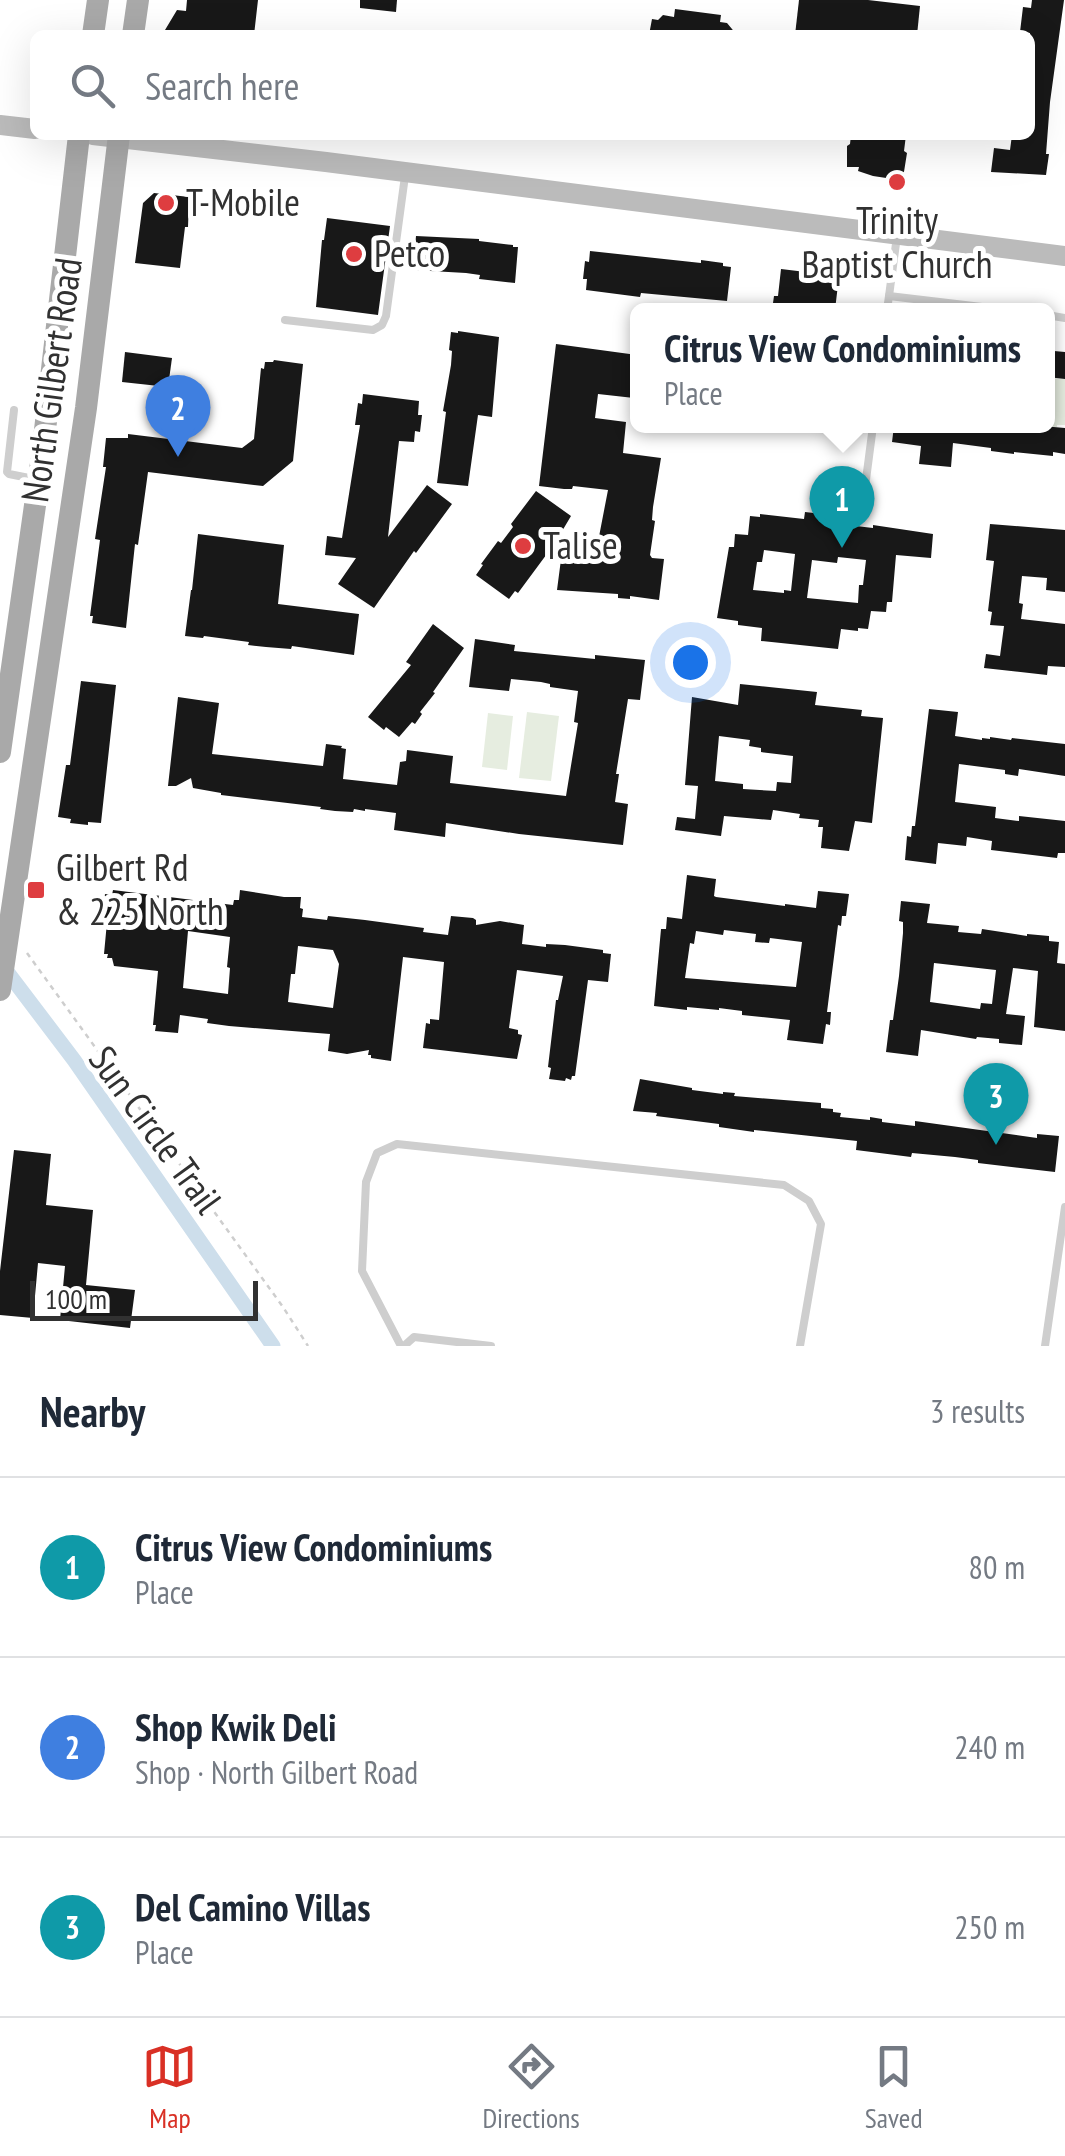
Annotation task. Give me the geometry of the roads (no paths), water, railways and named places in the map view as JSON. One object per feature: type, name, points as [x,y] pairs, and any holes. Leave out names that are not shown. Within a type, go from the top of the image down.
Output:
[{"type":"main road","points":[[94,30],[98,0]]},
{"type":"main road","points":[[134,30],[138,0]]},
{"type":"main road","points":[[0,125],[30,128]]},
{"type":"main road","name":"North Gilbert Road","points":[[0,752],[48,403],[78,140]]},
{"type":"main road","name":"North Gilbert Road","points":[[0,990],[8,928],[10,851],[51,641],[86,408],[119,140]]},
{"type":"main road","points":[[144,140],[1065,256]]},
{"type":"main road","points":[[48,403],[86,408]]},
{"type":"main road","points":[[18,636],[51,641]]},
{"type":"lane","points":[[285,320],[373,330],[382,325],[406,172]]},
{"type":"lane","points":[[888,303],[897,235]]},
{"type":"lane","points":[[889,296],[948,303]]},
{"type":"lane","points":[[14,410],[7,472],[38,479]]},
{"type":"lane","points":[[864,495],[872,433]]},
{"type":"lane","points":[[491,1346],[414,1337],[402,1346],[362,1270],[366,1182],[377,1153],[397,1144],[784,1185],[809,1201],[821,1224],[800,1346]]},
{"type":"lane","points":[[1045,1346],[1065,1207]]},
{"type":"waterway","points":[[2,965],[74,1060],[273,1346]]},
{"type":"place","name":"Trinity Baptist Church","points":[[897,182]]},
{"type":"place","name":"T-Mobile","points":[[166,203]]},
{"type":"place","name":"Petco","points":[[354,254]]},
{"type":"place","name":"Shop Kwik Deli","points":[[178,457]]},
{"type":"place","name":"Talise","points":[[523,546]]},
{"type":"place","name":"Citrus View Condominiums","points":[[842,548]]},
{"type":"place","name":"Gilbert Rd & 225 North","points":[[36,890]]},
{"type":"place","name":"Del Camino Villas","points":[[996,1145]]}]
